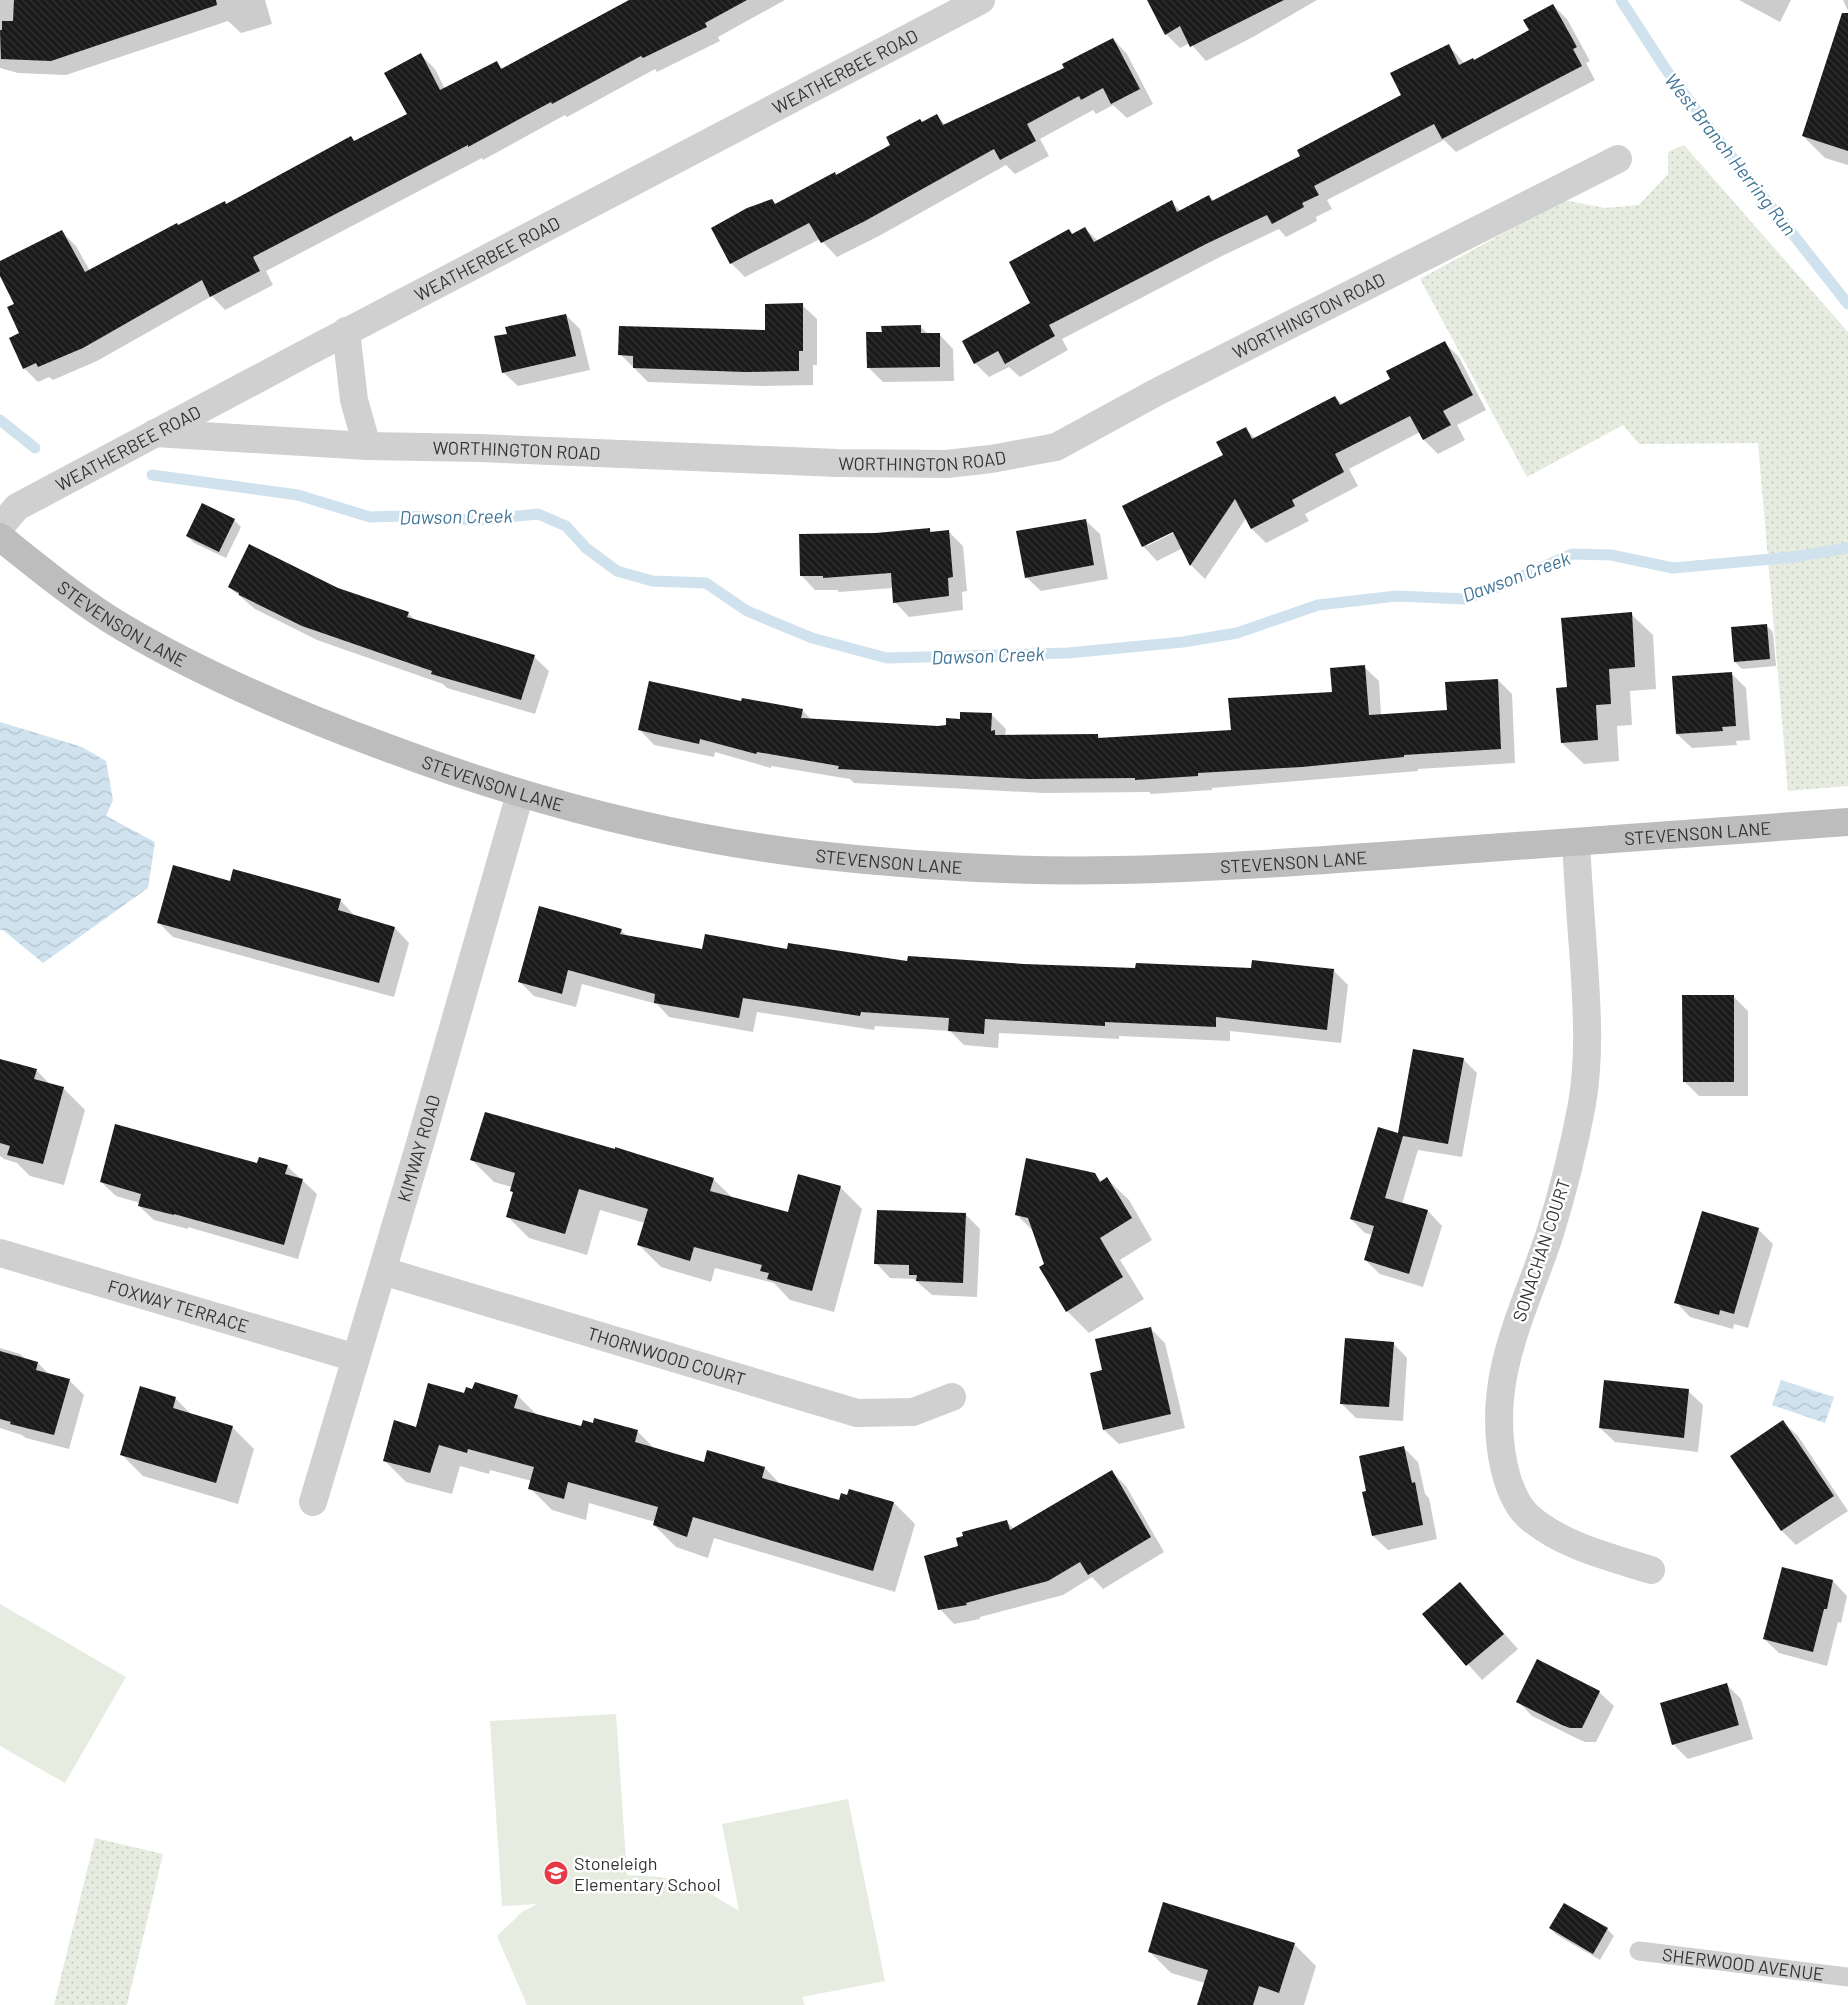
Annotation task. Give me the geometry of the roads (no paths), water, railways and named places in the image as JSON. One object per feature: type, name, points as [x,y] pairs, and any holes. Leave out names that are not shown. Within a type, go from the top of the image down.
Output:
[{"type":"street","name":"WEATHERBEE ROAD","points":[[0,527],[17,507],[346,331],[981,0]]},
{"type":"street","name":"WORTHINGTON ROAD","points":[[155,433],[367,446],[480,448],[837,463],[947,464],[991,459],[1056,447],[1155,393],[1618,159]]},
{"type":"street","points":[[346,331],[354,400],[367,446]]},
{"type":"street","name":"STEVENSON LANE","points":[[0,537],[40,570],[122,627],[174,655],[334,728],[457,774],[520,794],[635,823],[752,845],[823,855],[954,867],[1113,870],[1199,868],[1848,822]]},
{"type":"street","name":"KIMWAY ROAD","points":[[313,1502],[383,1271],[520,794]]},
{"type":"street","name":"SONACHAN COURT","points":[[1576,842],[1588,1022],[1583,1093],[1574,1142],[1559,1201],[1512,1336],[1502,1374],[1499,1409],[1499,1446],[1507,1484],[1528,1516],[1555,1535],[1593,1552],[1651,1570]]},
{"type":"street","name":"FOXWAY TERRACE","points":[[0,1253],[356,1358]]},
{"type":"street","name":"THORNWOOD COURT","points":[[383,1271],[857,1413],[912,1412],[952,1397]]},
{"type":"lane","name":"SHERWOOD AVENUE","points":[[1639,1951],[1848,1977]]},
{"type":"water","points":[[0,722],[82,747],[106,761],[113,800],[106,816],[155,842],[148,888],[43,963],[3,930],[0,930]]},
{"type":"water","points":[[1781,1380],[1834,1397],[1825,1423],[1772,1405]]},
{"type":"waterway","name":"West Branch Herring Run","points":[[1621,0],[1665,68],[1724,147],[1848,304]]},
{"type":"waterway","name":"Dawson Creek","points":[[0,420],[35,448]]},
{"type":"waterway","name":"Dawson Creek","points":[[152,475],[298,495],[370,517],[403,516],[478,520],[538,514],[566,526],[586,548],[617,571],[652,581],[706,583],[747,611],[812,638],[887,658],[1068,653],[1183,642],[1237,633],[1318,605],[1397,596],[1464,599],[1497,587],[1572,554],[1611,555],[1673,568],[1793,557],[1848,548]]},
{"type":"place","name":"Stoneleigh Elementary School","points":[[556,1873]]}]
